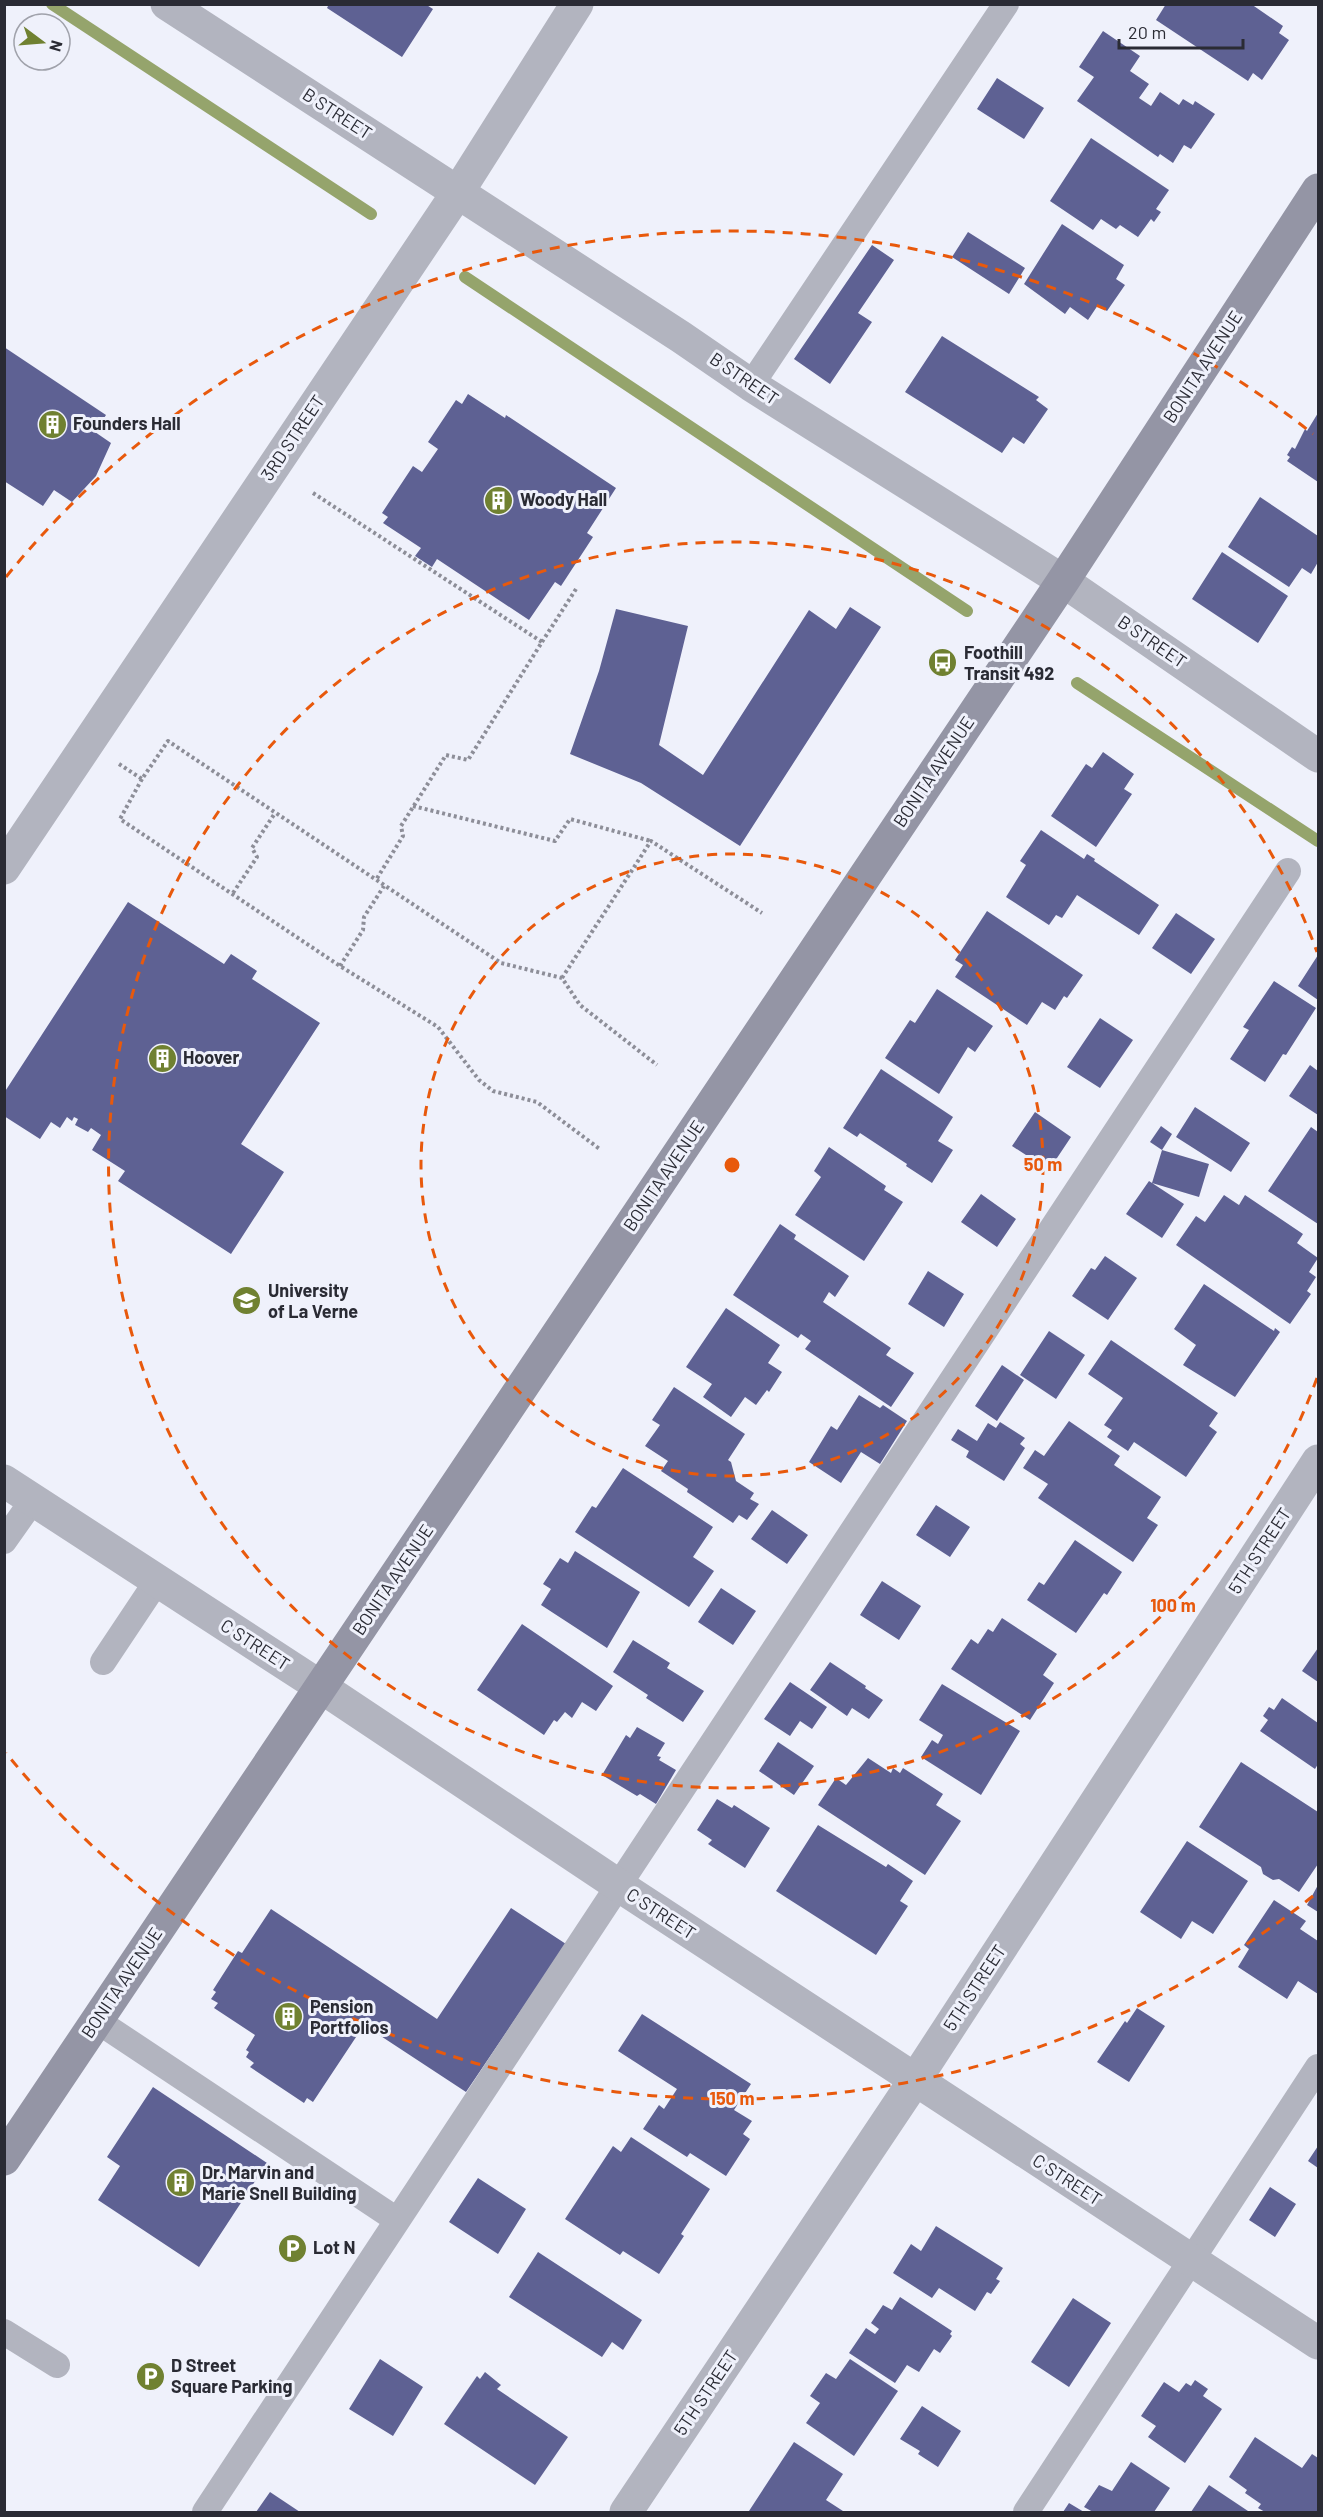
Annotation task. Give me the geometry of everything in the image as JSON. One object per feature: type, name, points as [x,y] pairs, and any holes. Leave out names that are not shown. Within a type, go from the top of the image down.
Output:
[{"type":"main road","name":"BONITA AVENUE","points":[[4,2159],[1063,581],[1318,189]]},
{"type":"street","name":"B STREET","points":[[167,4],[751,385],[1063,581],[1318,756]]},
{"type":"street","name":"3RD STREET","points":[[4,868],[458,192],[577,4]]},
{"type":"street","name":"5TH STREET","points":[[626,2512],[915,2080],[1318,1461]]},
{"type":"street","name":"C STREET","points":[[4,1481],[618,1886],[1318,2343]]},
{"type":"lane","points":[[751,385],[1006,4]]},
{"type":"lane","points":[[205,2512],[1288,871]]},
{"type":"lane","points":[[4,1541],[33,1500]]},
{"type":"lane","points":[[103,1662],[157,1581]]},
{"type":"lane","points":[[96,2020],[397,2220]]},
{"type":"lane","points":[[1026,2512],[1318,2067]]},
{"type":"lane","points":[[4,2332],[57,2365]]},
{"type":"path","points":[[314,493],[542,642]]},
{"type":"path","points":[[376,880],[403,836],[400,826],[446,755],[468,760],[576,589]]},
{"type":"path","points":[[601,1150],[537,1102],[493,1091],[479,1080],[438,1027],[340,966],[120,819],[142,779],[168,741],[501,963],[562,978],[580,1005],[657,1065]]},
{"type":"path","points":[[88,743],[142,779]]},
{"type":"path","points":[[413,806],[555,841],[570,819],[651,841],[762,913]]},
{"type":"path","points":[[233,893],[257,856],[252,848],[275,813]]},
{"type":"path","points":[[562,978],[651,841]]},
{"type":"path","points":[[340,966],[363,930],[363,917],[384,886]]},
{"type":"building","points":[[329,4],[425,4],[433,9],[402,57],[327,8]]},
{"type":"building","points":[[1166,4],[1251,4],[1283,26],[1279,33],[1289,40],[1262,80],[1253,73],[1248,81],[1156,20]]},
{"type":"building","points":[[1103,31],[1140,56],[1130,71],[1149,84],[1139,98],[1151,106],[1160,92],[1179,105],[1183,99],[1193,105],[1195,101],[1215,114],[1191,149],[1184,145],[1173,163],[1160,154],[1158,157],[1077,101],[1094,77],[1079,67]]},
{"type":"building","points":[[997,78],[1044,108],[1024,139],[977,109]]},
{"type":"building","points":[[1091,138],[1169,190],[1156,209],[1161,212],[1154,222],[1151,219],[1138,237],[1120,225],[1116,229],[1101,219],[1093,230],[1050,201]]},
{"type":"building","points":[[1062,224],[1124,265],[1116,279],[1125,285],[1107,311],[1098,305],[1088,320],[1070,307],[1065,314],[1024,284]]},
{"type":"building","points":[[968,232],[1025,268],[1009,294],[952,257]]},
{"type":"building","points":[[872,245],[894,260],[858,313],[872,322],[830,384],[794,359]]},
{"type":"building","points":[[942,336],[1039,397],[1036,400],[1048,409],[1024,444],[1013,437],[1002,453],[905,392]]},
{"type":"building","name":"Founders Hall","points":[[4,347],[106,415],[95,432],[111,443],[96,476],[72,502],[54,490],[43,506],[4,481]]},
{"type":"building","name":"Woody Hall","points":[[468,394],[505,418],[506,415],[616,488],[587,533],[593,537],[561,586],[555,582],[529,620],[437,559],[432,567],[415,556],[421,548],[383,523],[388,517],[382,513],[413,466],[422,472],[438,449],[428,442],[456,400],[462,404]]},
{"type":"building","points":[[1318,413],[1318,482],[1287,461],[1290,457],[1287,455],[1292,447],[1295,449],[1305,429],[1307,431]]},
{"type":"building","points":[[1260,497],[1318,536],[1318,562],[1311,574],[1302,568],[1289,587],[1228,547]]},
{"type":"building","points":[[1222,552],[1288,596],[1258,643],[1192,599]]},
{"type":"building","points":[[850,607],[881,627],[740,846],[641,783],[570,754],[599,671],[616,609],[688,626],[659,745],[703,775],[809,610],[836,629]]},
{"type":"building","points":[[1103,752],[1134,774],[1124,789],[1132,794],[1096,847],[1051,816],[1086,764],[1092,768]]},
{"type":"building","points":[[1041,830],[1084,859],[1087,854],[1095,859],[1094,861],[1159,905],[1139,935],[1077,895],[1062,918],[1056,915],[1049,925],[1006,897],[1026,865],[1020,861]]},
{"type":"building","name":"Hoover","points":[[128,902],[224,964],[231,954],[257,971],[252,979],[320,1023],[241,1144],[284,1172],[231,1254],[118,1181],[125,1171],[92,1150],[101,1135],[91,1128],[88,1132],[75,1125],[78,1119],[74,1117],[72,1121],[67,1117],[60,1128],[51,1122],[40,1139],[4,1116],[4,1093]]},
{"type":"building","points":[[987,911],[1083,975],[1067,998],[1064,996],[1055,1010],[1042,1002],[1027,1025],[955,977],[963,965],[955,960]]},
{"type":"building","points":[[1176,913],[1215,939],[1191,974],[1152,948]]},
{"type":"building","points":[[1318,955],[1318,1000],[1298,986]]},
{"type":"building","points":[[1274,981],[1316,1008],[1286,1055],[1283,1054],[1265,1082],[1230,1059],[1249,1030],[1243,1027]]},
{"type":"building","points":[[937,989],[993,1026],[975,1052],[968,1047],[939,1094],[885,1058],[910,1020],[915,1023]]},
{"type":"building","points":[[1100,1018],[1133,1040],[1100,1088],[1067,1067]]},
{"type":"building","points":[[1310,1065],[1318,1071],[1318,1115],[1289,1096]]},
{"type":"building","points":[[881,1069],[953,1117],[938,1141],[953,1150],[932,1183],[860,1133],[857,1137],[843,1128]]},
{"type":"building","points":[[1195,1107],[1250,1143],[1231,1172],[1176,1137]]},
{"type":"building","points":[[1035,1112],[1071,1137],[1049,1170],[1012,1146]]},
{"type":"building","points":[[1161,1126],[1172,1134],[1162,1150],[1150,1142]]},
{"type":"building","points":[[1311,1127],[1318,1132],[1318,1224],[1268,1191]]},
{"type":"building","points":[[829,1147],[886,1186],[884,1190],[903,1202],[864,1261],[795,1215],[821,1177],[814,1171]]},
{"type":"building","points":[[1162,1150],[1209,1164],[1199,1197],[1152,1183]]},
{"type":"building","points":[[1149,1181],[1184,1204],[1162,1238],[1126,1214]]},
{"type":"building","points":[[981,1194],[1016,1219],[997,1247],[961,1222]]},
{"type":"building","points":[[1224,1195],[1239,1205],[1245,1195],[1303,1234],[1297,1243],[1318,1258],[1309,1272],[1316,1277],[1307,1291],[1311,1294],[1290,1324],[1176,1245],[1196,1216],[1205,1222]]},
{"type":"building","points":[[780,1224],[796,1235],[794,1239],[849,1276],[835,1297],[829,1292],[823,1302],[891,1348],[886,1355],[914,1373],[891,1407],[805,1349],[811,1341],[801,1334],[798,1338],[733,1295]]},
{"type":"building","points":[[1105,1256],[1137,1278],[1108,1320],[1072,1296],[1091,1268],[1095,1270]]},
{"type":"building","points":[[928,1271],[964,1294],[944,1327],[908,1304]]},
{"type":"building","points":[[1204,1284],[1274,1331],[1275,1328],[1280,1332],[1235,1397],[1183,1365],[1196,1345],[1174,1329]]},
{"type":"building","points":[[726,1308],[780,1345],[768,1363],[782,1372],[769,1392],[767,1390],[756,1405],[745,1397],[731,1417],[703,1397],[712,1384],[686,1367]]},
{"type":"building","points":[[1049,1331],[1085,1355],[1056,1399],[1020,1375]]},
{"type":"building","points":[[1111,1340],[1218,1413],[1209,1426],[1217,1432],[1186,1477],[1134,1442],[1128,1451],[1107,1437],[1112,1430],[1104,1425],[1123,1398],[1088,1374]]},
{"type":"building","points":[[1002,1365],[1024,1380],[997,1421],[975,1406]]},
{"type":"building","points":[[674,1387],[745,1434],[728,1460],[731,1462],[736,1481],[754,1493],[750,1499],[759,1504],[747,1520],[739,1515],[733,1523],[687,1492],[688,1489],[661,1471],[668,1461],[645,1446],[660,1425],[652,1420]]},
{"type":"building","points":[[859,1395],[880,1408],[883,1405],[907,1421],[880,1464],[861,1452],[841,1483],[809,1462],[831,1426],[837,1430]]},
{"type":"building","points":[[1069,1421],[1120,1456],[1114,1465],[1161,1497],[1147,1518],[1158,1525],[1133,1562],[1038,1498],[1048,1484],[1023,1468],[1035,1450],[1044,1456]]},
{"type":"building","points":[[1000,1422],[1025,1438],[1020,1444],[1025,1448],[1004,1481],[966,1457],[969,1451],[951,1440],[958,1429],[977,1441],[988,1423],[996,1428]]},
{"type":"building","points":[[623,1468],[713,1527],[693,1557],[714,1571],[689,1607],[575,1532],[592,1506],[596,1508]]},
{"type":"building","points":[[936,1505],[970,1527],[950,1557],[916,1535]]},
{"type":"building","points":[[772,1510],[808,1535],[787,1564],[751,1539]]},
{"type":"building","points":[[1075,1540],[1122,1572],[1107,1595],[1104,1593],[1076,1633],[1027,1600],[1039,1582],[1044,1585]]},
{"type":"building","points":[[575,1551],[640,1592],[607,1648],[541,1605],[551,1589],[543,1584],[560,1558],[568,1563]]},
{"type":"building","points":[[882,1581],[921,1606],[899,1640],[860,1615]]},
{"type":"building","points":[[721,1588],[756,1611],[733,1645],[698,1622]]},
{"type":"building","points":[[1002,1618],[1057,1654],[1043,1675],[1054,1683],[1030,1720],[951,1669],[971,1639],[978,1644],[988,1629],[993,1632]]},
{"type":"building","points":[[522,1624],[613,1686],[596,1711],[582,1702],[572,1718],[565,1712],[557,1722],[554,1720],[544,1735],[477,1690]]},
{"type":"building","points":[[633,1640],[670,1663],[667,1668],[704,1691],[683,1722],[646,1698],[648,1695],[613,1672]]},
{"type":"building","points":[[1318,1648],[1318,1682],[1302,1671]]},
{"type":"building","points":[[830,1662],[883,1700],[869,1719],[852,1708],[847,1716],[810,1690]]},
{"type":"building","points":[[790,1682],[827,1707],[812,1729],[800,1721],[790,1736],[764,1719]]},
{"type":"building","points":[[942,1684],[1020,1731],[981,1795],[921,1757],[932,1740],[938,1744],[943,1735],[919,1720]]},
{"type":"building","points":[[1282,1698],[1318,1723],[1318,1764],[1315,1769],[1260,1731],[1268,1720],[1263,1716],[1269,1707],[1274,1710]]},
{"type":"building","points":[[637,1727],[665,1743],[657,1756],[661,1757],[659,1760],[676,1770],[656,1804],[640,1794],[637,1796],[602,1775],[626,1735],[630,1738]]},
{"type":"building","points":[[778,1742],[814,1766],[794,1795],[759,1771]]},
{"type":"building","points":[[868,1758],[891,1773],[893,1768],[900,1773],[903,1768],[943,1794],[936,1805],[961,1821],[925,1875],[818,1805],[836,1778],[846,1785]]},
{"type":"building","points":[[1241,1762],[1318,1812],[1318,1864],[1299,1892],[1279,1879],[1273,1880],[1263,1874],[1261,1867],[1199,1827]]},
{"type":"building","points":[[717,1799],[732,1808],[734,1805],[770,1828],[745,1868],[708,1844],[712,1840],[697,1830]]},
{"type":"building","points":[[818,1825],[886,1867],[888,1864],[913,1881],[900,1901],[908,1906],[876,1955],[776,1891]]},
{"type":"building","points":[[1187,1841],[1248,1881],[1213,1934],[1192,1921],[1181,1939],[1140,1912]]},
{"type":"building","points":[[1318,1885],[1318,1912],[1307,1905]]},
{"type":"building","points":[[1274,1900],[1306,1921],[1300,1929],[1318,1941],[1318,1994],[1298,1981],[1287,1999],[1238,1967],[1249,1949],[1244,1945]]},
{"type":"building","points":[[511,1908],[566,1944],[466,2092],[364,2025],[313,2102],[307,2098],[304,2103],[250,2067],[254,2063],[246,2057],[249,2052],[246,2050],[255,2035],[214,2008],[218,2003],[211,1999],[216,1992],[213,1990],[238,1951],[242,1953],[271,1909],[437,2019]]},
{"type":"building","points":[[1137,2008],[1165,2026],[1129,2082],[1097,2062],[1125,2021],[1127,2023]]},
{"type":"building","points":[[642,2014],[751,2084],[734,2110],[752,2121],[743,2134],[750,2139],[726,2176],[690,2153],[687,2157],[643,2129],[659,2105],[664,2109],[677,2089],[618,2051]]},
{"type":"building","name":"Dr. Marvin and Marie Snell Building","points":[[153,2087],[267,2163],[199,2267],[98,2200],[120,2166],[107,2157]]},
{"type":"building","points":[[631,2137],[710,2189],[681,2234],[684,2236],[659,2274],[623,2251],[620,2255],[565,2219],[613,2146],[621,2152]]},
{"type":"building","points":[[1318,2146],[1318,2168],[1308,2161]]},
{"type":"building","points":[[478,2178],[526,2209],[498,2254],[449,2222]]},
{"type":"building","points":[[1270,2187],[1296,2204],[1275,2237],[1249,2220]]},
{"type":"building","points":[[936,2226],[1003,2268],[996,2279],[1000,2281],[991,2294],[987,2292],[975,2311],[939,2288],[932,2298],[893,2273],[911,2244],[921,2251]]},
{"type":"building","points":[[538,2252],[642,2320],[623,2350],[612,2342],[602,2357],[509,2297]]},
{"type":"building","points":[[900,2297],[952,2331],[950,2334],[952,2336],[940,2353],[934,2349],[919,2372],[907,2365],[895,2383],[849,2353],[866,2328],[875,2334],[879,2329],[871,2323],[883,2305],[892,2310]]},
{"type":"building","points":[[1073,2298],[1111,2323],[1069,2387],[1031,2362]]},
{"type":"building","points":[[380,2359],[423,2387],[393,2436],[349,2409]]},
{"type":"building","points":[[850,2359],[898,2391],[854,2456],[806,2423],[820,2403],[810,2396],[826,2373],[836,2379]]},
{"type":"building","points":[[485,2372],[501,2385],[497,2389],[568,2437],[535,2485],[444,2424],[477,2376],[480,2379]]},
{"type":"building","points":[[1195,2380],[1208,2389],[1203,2396],[1222,2409],[1185,2463],[1148,2437],[1156,2426],[1141,2416],[1164,2382],[1179,2392],[1186,2383],[1191,2386]]},
{"type":"building","points":[[922,2406],[961,2431],[938,2467],[918,2454],[920,2451],[900,2439]]},
{"type":"building","points":[[1255,2437],[1302,2468],[1312,2454],[1318,2458],[1318,2512],[1265,2512],[1258,2508],[1261,2504],[1245,2493],[1247,2490],[1229,2477]]},
{"type":"building","points":[[794,2442],[843,2474],[826,2500],[843,2511],[749,2511]]},
{"type":"building","points":[[1131,2462],[1170,2488],[1154,2512],[1093,2512],[1084,2507],[1099,2485],[1112,2491]]},
{"type":"building","points":[[1209,2485],[1248,2511],[1191,2512]]},
{"type":"building","points":[[270,2492],[300,2512],[256,2512]]},
{"type":"building","points":[[1069,2503],[1084,2512],[1063,2512]]},
{"type":"waterway","points":[[52,4],[371,214]]},
{"type":"waterway","points":[[465,277],[967,611]]},
{"type":"waterway","points":[[1077,683],[1318,841]]},
{"type":"place","name":"Founders Hall","points":[[52,424]]},
{"type":"place","name":"Woody Hall","points":[[499,500]]},
{"type":"place","name":"Foothill Transit 492","points":[[943,663]]},
{"type":"place","name":"Hoover","points":[[162,1058]]},
{"type":"place","name":"University of La Verne","points":[[247,1301]]},
{"type":"place","name":"Pension Portfolios","points":[[289,2017]]},
{"type":"place","name":"Dr. Marvin and Marie Snell Building","points":[[181,2183]]},
{"type":"place","name":"Lot N","points":[[292,2248]]},
{"type":"place","name":"D Street Square Parking","points":[[150,2376]]}]
